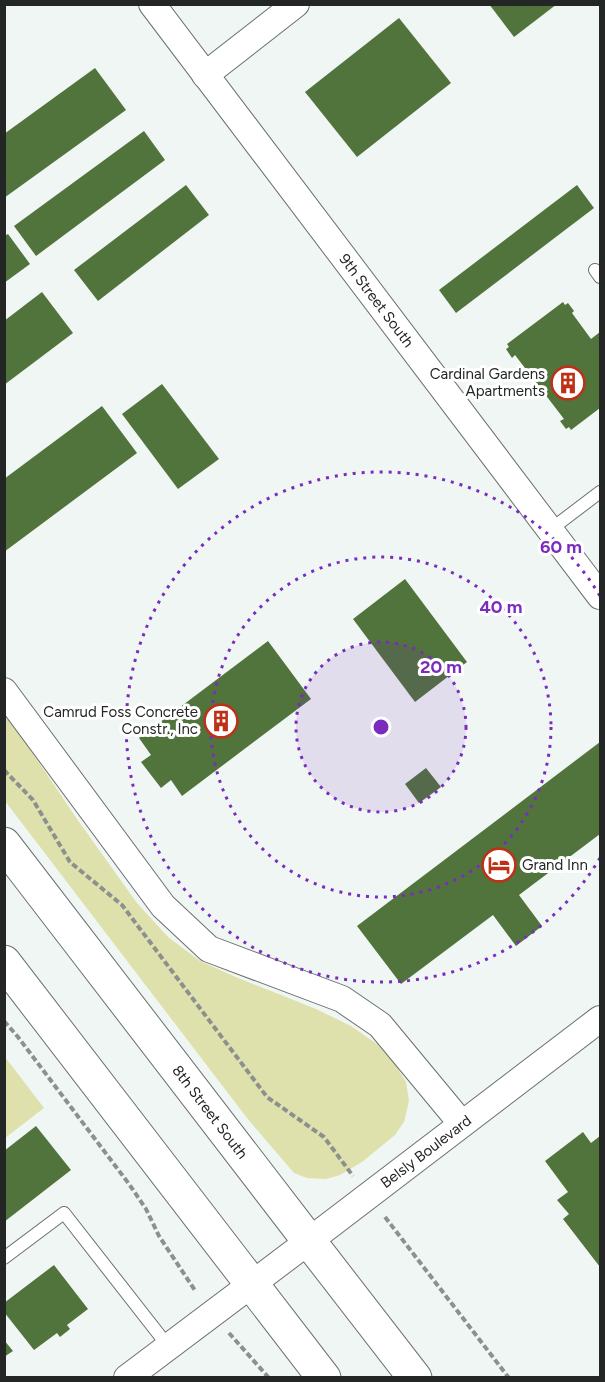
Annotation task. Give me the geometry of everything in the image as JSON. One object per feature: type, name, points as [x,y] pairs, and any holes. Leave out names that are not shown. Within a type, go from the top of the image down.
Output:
[{"type":"main road","name":"8th Street South","points":[[4,844],[415,1377]]},
{"type":"main road","points":[[4,962],[324,1377]]},
{"type":"street","name":"9th Street South","points":[[152,4],[600,596]]},
{"type":"street","points":[[205,75],[296,4]]},
{"type":"street","points":[[4,691],[163,906],[209,950],[342,999],[380,1025],[462,1124]]},
{"type":"street","name":"Belsly Boulevard","points":[[127,1377],[600,1019]]},
{"type":"lane","points":[[550,530],[600,492]]},
{"type":"lane","points":[[4,1258],[64,1213],[168,1346]]},
{"type":"path","points":[[4,770],[33,800],[70,862],[122,905],[267,1097],[324,1137],[353,1176]]},
{"type":"path","points":[[4,1021],[129,1184],[146,1209],[159,1236],[211,1314],[269,1377]]},
{"type":"path","points":[[397,1232],[509,1377]]},
{"type":"green space","points":[[5,712],[137,903],[168,937],[200,961],[316,1009],[351,1026],[377,1044],[395,1064],[406,1082],[409,1101],[404,1122],[395,1135],[362,1162],[340,1175],[326,1179],[307,1178],[294,1173],[247,1118],[5,801]]},
{"type":"green space","points":[[5,1057],[44,1108],[5,1138]]},
{"type":"building","points":[[489,4],[557,4],[514,37]]},
{"type":"building","points":[[399,18],[451,83],[357,157],[305,92]]},
{"type":"building","points":[[95,68],[126,110],[4,198],[4,134]]},
{"type":"building","points":[[144,131],[165,160],[36,256],[14,226]]},
{"type":"building","points":[[186,185],[209,215],[98,301],[74,270]]},
{"type":"building","points":[[577,185],[594,208],[456,313],[439,290]]},
{"type":"building","points":[[8,234],[30,264],[4,283],[4,236]]},
{"type":"building","points":[[42,292],[73,333],[4,385],[4,321]]},
{"type":"building","name":"Cardinal Gardens Apartments","points":[[563,302],[565,305],[568,303],[574,311],[572,313],[591,339],[600,332],[600,408],[571,430],[569,427],[566,429],[560,421],[564,419],[515,355],[512,358],[506,349],[509,347],[507,344]]},
{"type":"building","points":[[162,384],[219,459],[178,489],[122,414]]},
{"type":"building","points":[[102,406],[137,453],[4,552],[4,479]]},
{"type":"building","points":[[405,579],[467,662],[415,702],[353,619]]},
{"type":"building","name":"Camrud Foss Concrete Constr., Inc","points":[[268,641],[311,699],[182,796],[171,780],[161,788],[141,762],[151,755],[139,738]]},
{"type":"building","name":"Grand Inn","points":[[600,742],[600,834],[519,895],[542,926],[516,946],[493,915],[401,984],[357,926]]},
{"type":"building","points":[[426,768],[441,787],[419,803],[405,784]]},
{"type":"building","points":[[36,1126],[71,1170],[4,1222],[4,1151]]},
{"type":"building","points":[[583,1132],[591,1143],[600,1136],[600,1267],[563,1219],[569,1214],[557,1200],[568,1192],[545,1161]]},
{"type":"building","points":[[54,1265],[88,1309],[67,1325],[70,1329],[60,1337],[57,1333],[34,1350],[4,1312],[4,1303]]},
{"type":"building","points":[[4,1340],[13,1351],[4,1357]]},
{"type":"place","name":"Cardinal Gardens Apartments","points":[[568,383]]},
{"type":"place","name":"Camrud Foss Concrete Constr., Inc","points":[[221,721]]},
{"type":"place","name":"Grand Inn","points":[[499,865]]}]
